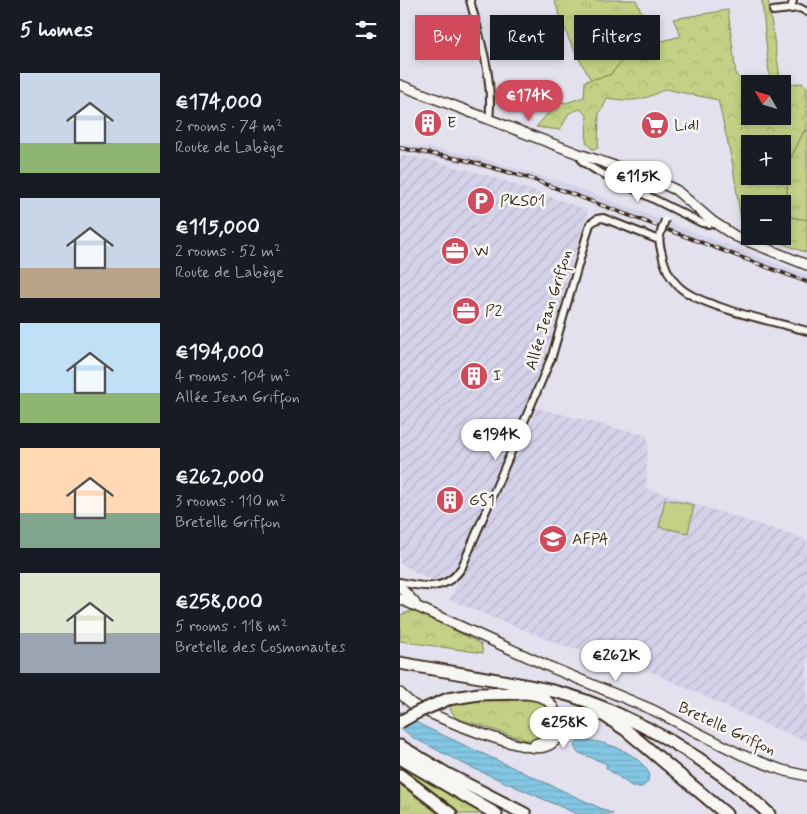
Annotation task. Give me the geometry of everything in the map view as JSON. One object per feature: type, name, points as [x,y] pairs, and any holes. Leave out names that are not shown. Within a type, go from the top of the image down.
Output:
[{"type":"highway","points":[[400,664],[538,688],[583,699],[672,740],[717,769],[769,814]]},
{"type":"highway","points":[[400,722],[448,699],[473,693],[538,688]]},
{"type":"highway","points":[[448,699],[514,692],[552,695],[580,703],[632,735],[726,814]]},
{"type":"highway","points":[[400,746],[446,774],[525,814]]},
{"type":"highway","points":[[400,758],[496,814]]},
{"type":"highway","points":[[400,775],[451,814]]},
{"type":"highway","points":[[464,796],[482,800],[508,814]]},
{"type":"highway","points":[[432,800],[446,814]]},
{"type":"main road","points":[[400,85],[579,154],[613,164],[676,190],[712,221],[735,236],[807,265]]},
{"type":"main road","points":[[404,589],[414,602]]},
{"type":"main road","name":"Bretelle Griffon","points":[[404,589],[414,602],[465,629],[653,710],[742,755],[782,770],[807,776]]},
{"type":"main road","points":[[514,692],[545,699],[555,712],[557,720],[551,736],[543,742],[534,745],[516,744]]},
{"type":"main road","points":[[400,693],[414,705],[448,721],[533,748],[550,745],[556,740],[567,720],[579,713],[586,712],[607,718]]},
{"type":"street","points":[[470,0],[490,84],[489,119]]},
{"type":"street","points":[[790,9],[793,0]]},
{"type":"street","points":[[773,11],[800,8],[807,12]]},
{"type":"street","points":[[579,154],[579,158],[587,165],[671,209],[702,223],[709,224],[712,221]]},
{"type":"street","points":[[613,164],[614,180]]},
{"type":"street","points":[[671,209],[658,240],[671,277],[693,296],[807,331]]},
{"type":"street","name":"Allée Jean Griffon","points":[[404,589],[434,587],[446,583],[455,577],[462,567],[552,356],[590,224],[595,220],[603,218],[658,240]]},
{"type":"shaded area","points":[[400,143],[471,155],[567,184],[807,275],[807,285],[551,188],[486,168],[400,152]]},
{"type":"shaded area","points":[[400,155],[425,159],[487,175],[588,210],[544,361],[459,563],[447,575],[437,580],[426,578],[400,563]]},
{"type":"shaded area","name":"AFPA","points":[[537,408],[648,436],[646,488],[807,540],[807,741],[766,725],[630,662],[566,647],[450,600]]},
{"type":"green space","points":[[554,0],[636,0],[643,15],[574,15],[574,49],[564,26],[564,15],[560,15]]},
{"type":"green space","points":[[768,0],[780,75],[769,75],[762,1]]},
{"type":"green space","points":[[728,10],[736,75],[741,80],[741,125],[791,125],[791,84],[802,83],[807,87],[807,131],[804,131],[791,158],[791,135],[741,135],[741,185],[787,185],[787,195],[741,195],[741,220],[732,161],[718,100],[665,89],[637,100],[607,98],[599,112],[598,148],[592,149],[586,142],[587,115],[580,109],[569,113],[560,130],[536,127],[559,101],[566,103],[584,97],[585,81],[610,75],[623,60],[660,60],[660,41],[681,36],[673,19]]},
{"type":"green space","points":[[580,60],[623,60],[610,75],[591,80]]},
{"type":"green space","points":[[804,131],[807,131],[807,220],[791,218],[791,195],[787,195],[787,185],[791,185],[791,157]]},
{"type":"green space","points":[[791,217],[807,220],[807,253],[786,245],[791,245]]},
{"type":"green space","points":[[665,499],[694,505],[688,533],[659,527]]},
{"type":"green space","points":[[415,610],[481,644],[483,653],[400,641],[400,615]]},
{"type":"green space","points":[[517,697],[536,700],[551,710],[552,724],[543,735],[536,739],[526,740],[456,718],[450,709],[453,701]]},
{"type":"green space","points":[[400,763],[488,814],[461,814],[400,770]]},
{"type":"green space","points":[[400,784],[403,787],[438,814],[400,814]]},
{"type":"water","points":[[400,711],[421,725],[613,814],[577,814],[466,765],[412,737],[400,727]]},
{"type":"water","points":[[580,739],[600,742],[619,748],[636,758],[649,773],[648,782],[642,787],[633,787],[606,768],[607,764],[577,752],[574,746]]},
{"type":"railway","points":[[400,148],[465,160],[529,178],[807,282]]},
{"type":"place","name":"E","points":[[428,123]]},
{"type":"place","name":"Lidl","points":[[655,125]]},
{"type":"place","name":"PKS01","points":[[481,201]]},
{"type":"place","name":"W","points":[[455,251]]},
{"type":"place","name":"P2","points":[[466,311]]},
{"type":"place","name":"I","points":[[474,376]]},
{"type":"place","name":"GS1","points":[[450,500]]},
{"type":"place","name":"AFPA","points":[[553,539]]}]
